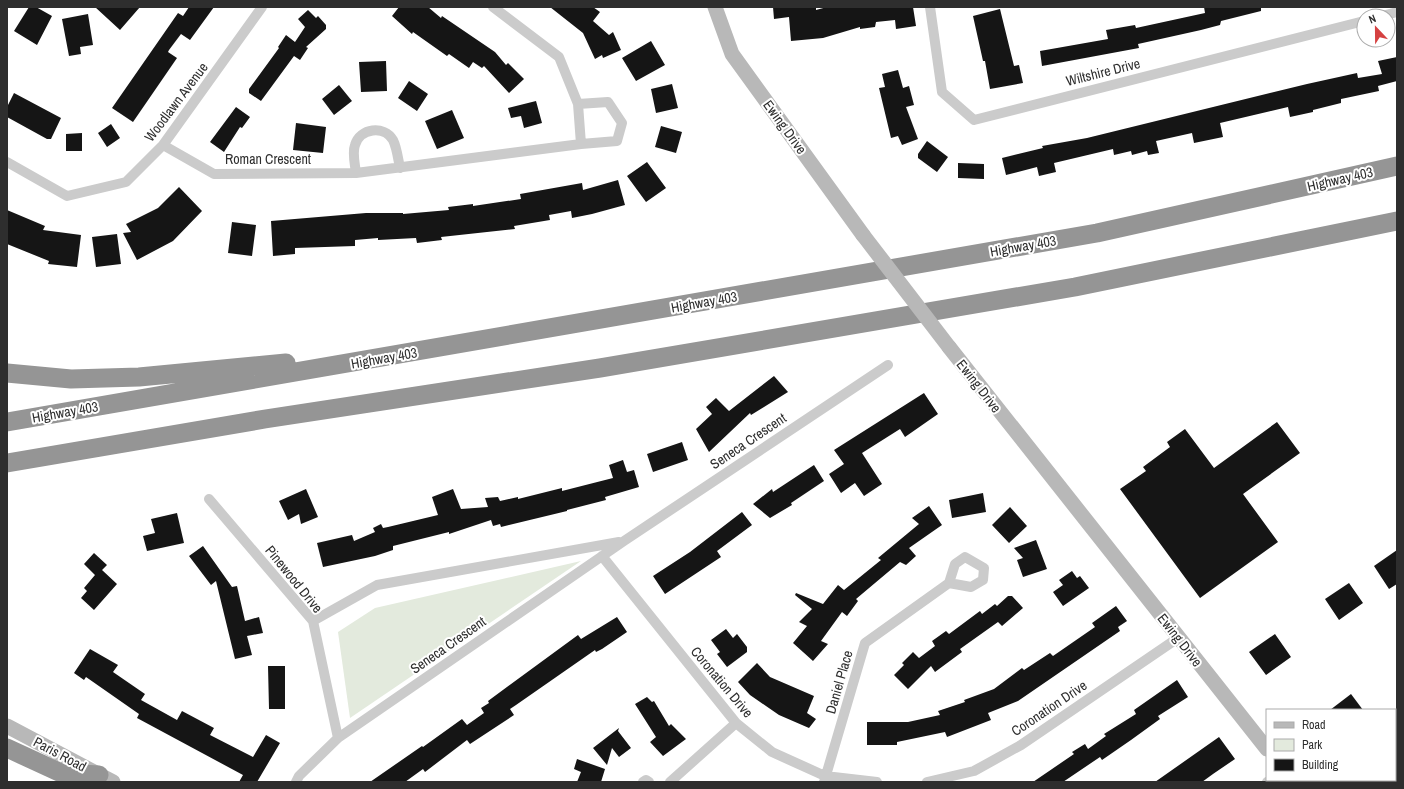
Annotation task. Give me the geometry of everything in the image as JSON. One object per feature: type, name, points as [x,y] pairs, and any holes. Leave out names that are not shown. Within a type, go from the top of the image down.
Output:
[{"type":"highway","name":"Highway 403","points":[[7,422],[1098,233],[1397,166]]},
{"type":"highway","points":[[7,463],[265,419],[600,368],[1067,288],[1397,221]]},
{"type":"highway","points":[[7,373],[71,379],[140,377],[309,361],[353,363]]},
{"type":"highway","points":[[7,748],[61,773],[106,778]]},
{"type":"street","name":"Woodlawn Avenue","points":[[7,162],[67,196],[126,182],[163,145],[262,7]]},
{"type":"street","points":[[493,7],[559,57],[578,104],[581,144]]},
{"type":"street","name":"Ewing Drive","points":[[715,7],[732,54],[863,235],[949,347],[1266,748]]},
{"type":"street","name":"Wiltshire Drive","points":[[930,7],[942,92],[974,120],[1356,23]]},
{"type":"street","name":"Roman Crescent","points":[[163,145],[214,174],[356,173],[581,144],[617,141],[622,123],[608,102],[578,104]]},
{"type":"street","points":[[356,173],[354,150],[355,143],[365,132],[372,130],[386,134],[392,139],[400,168]]},
{"type":"street","name":"Seneca Crescent","points":[[296,782],[299,776],[338,738],[624,541],[888,365]]},
{"type":"street","name":"Pinewood Drive","points":[[210,499],[313,621],[338,738]]},
{"type":"street","name":"Seneca Crescent","points":[[313,621],[377,585],[624,541]]},
{"type":"street","name":"Coronation Drive","points":[[602,556],[736,723],[772,752],[824,779],[877,782]]},
{"type":"street","name":"Daniel Place","points":[[824,779],[865,643],[949,583]]},
{"type":"street","name":"Coronation Drive","points":[[928,782],[974,771],[1021,745],[1178,638]]},
{"type":"street","points":[[670,782],[736,723]]},
{"type":"street","name":"Paris Road","points":[[7,726],[106,778]]},
{"type":"street","points":[[643,782],[646,780],[650,782]]},
{"type":"green space","points":[[581,561],[350,718],[338,632],[375,608]]},
{"type":"building","points":[[29,7],[36,7],[52,16],[37,45],[14,31]]},
{"type":"building","points":[[95,7],[140,7],[120,30]]},
{"type":"building","points":[[189,7],[214,7],[190,40],[181,34],[169,50],[168,52],[177,58],[133,122],[112,108],[178,13],[183,16]]},
{"type":"building","points":[[399,7],[428,7],[441,18],[442,16],[495,52],[506,65],[508,63],[524,79],[509,93],[484,66],[482,68],[473,62],[469,68],[449,54],[447,56],[413,32],[412,34],[392,16]]},
{"type":"building","points":[[550,7],[593,7],[600,12],[593,21],[609,35],[613,32],[621,50],[603,58],[602,55],[595,59],[583,33]]},
{"type":"building","points":[[773,7],[816,7],[816,10],[827,7],[913,7],[916,26],[896,29],[895,20],[876,22],[875,27],[860,29],[860,27],[823,38],[791,41],[789,17],[774,19]]},
{"type":"building","points":[[1204,7],[1261,7],[1261,11],[1221,21],[1220,25],[1138,44],[1139,48],[1042,66],[1040,51],[1108,39],[1106,30],[1135,25],[1136,28],[1205,13]]},
{"type":"building","points":[[1000,9],[1014,66],[1019,65],[1023,83],[990,89],[985,61],[983,61],[973,16]]},
{"type":"building","points":[[308,10],[316,18],[318,16],[326,25],[326,29],[306,47],[308,48],[300,60],[294,56],[261,101],[249,93],[249,89],[279,48],[278,47],[286,35],[295,42],[305,27],[298,19]]},
{"type":"building","points":[[88,14],[93,45],[80,47],[81,54],[69,56],[62,19]]},
{"type":"building","points":[[651,41],[665,65],[636,81],[622,58]]},
{"type":"building","points":[[1397,57],[1397,81],[1378,86],[1379,91],[1341,99],[1341,103],[1313,110],[1313,112],[1290,117],[1288,107],[1220,123],[1223,137],[1194,143],[1192,133],[1156,141],[1159,153],[1148,155],[1147,151],[1132,155],[1131,151],[1114,155],[1113,149],[1054,163],[1056,172],[1039,176],[1037,167],[1006,175],[1002,158],[1043,148],[1042,146],[1087,138],[1307,84],[1357,73],[1358,78],[1382,74],[1378,61]]},
{"type":"building","points":[[386,61],[387,91],[361,92],[359,62]]},
{"type":"building","points":[[898,70],[903,88],[909,86],[914,105],[906,107],[918,139],[902,145],[898,136],[891,138],[879,88],[885,87],[882,74]]},
{"type":"building","points":[[409,81],[428,94],[417,111],[398,98]]},
{"type":"building","points":[[672,84],[678,108],[656,113],[651,89]]},
{"type":"building","points":[[339,85],[352,101],[334,115],[322,99]]},
{"type":"building","points":[[14,93],[61,118],[51,139],[47,139],[7,117],[7,107]]},
{"type":"building","points":[[536,101],[542,123],[524,128],[521,116],[511,118],[508,108]]},
{"type":"building","points":[[236,107],[250,117],[242,128],[240,127],[224,152],[210,142]]},
{"type":"building","points":[[452,110],[464,138],[437,149],[425,121]]},
{"type":"building","points":[[296,123],[326,127],[323,153],[293,150]]},
{"type":"building","points":[[111,124],[120,138],[107,147],[98,133]]},
{"type":"building","points":[[661,126],[682,132],[676,153],[655,147]]},
{"type":"building","points":[[82,133],[82,151],[66,151],[66,134]]},
{"type":"building","points":[[927,141],[948,157],[937,172],[918,158],[918,154]]},
{"type":"building","points":[[647,162],[666,188],[646,202],[627,176]]},
{"type":"building","points":[[958,163],[984,164],[984,179],[958,178]]},
{"type":"building","points":[[618,180],[625,205],[592,214],[572,218],[571,211],[549,215],[550,220],[514,226],[515,229],[441,237],[442,240],[417,243],[416,238],[378,240],[378,238],[355,240],[355,246],[295,248],[295,254],[273,256],[271,221],[366,213],[403,214],[449,210],[448,207],[473,204],[473,206],[521,199],[520,194],[582,183],[583,190]]},
{"type":"building","points":[[179,187],[202,211],[173,241],[137,260],[123,233],[131,232],[126,224],[158,208]]},
{"type":"building","points":[[7,210],[45,226],[43,230],[81,235],[77,267],[48,264],[49,261],[7,244]]},
{"type":"building","points":[[232,222],[256,225],[252,256],[228,253]]},
{"type":"building","points":[[117,234],[121,264],[96,267],[92,237]]},
{"type":"building","points":[[774,376],[788,392],[751,415],[750,413],[709,452],[696,429],[712,414],[706,407],[716,398],[729,411]]},
{"type":"building","points":[[924,393],[938,414],[905,437],[900,429],[862,453],[882,484],[864,496],[855,483],[841,493],[829,474],[844,464],[834,450]]},
{"type":"building","points":[[1277,422],[1300,453],[1243,494],[1278,542],[1200,598],[1120,489],[1146,471],[1143,467],[1170,447],[1167,442],[1185,429],[1214,468]]},
{"type":"building","points":[[682,442],[688,460],[653,472],[647,454]]},
{"type":"building","points":[[623,460],[627,472],[634,470],[639,487],[605,497],[606,500],[501,527],[500,524],[493,526],[491,520],[449,534],[449,532],[393,546],[393,550],[375,556],[323,567],[317,543],[352,535],[354,541],[375,532],[373,528],[381,524],[383,528],[438,515],[432,497],[453,489],[461,509],[488,507],[485,498],[498,497],[500,501],[518,497],[518,499],[562,488],[562,491],[613,478],[609,465]]},
{"type":"building","points":[[814,465],[824,481],[791,503],[792,505],[770,518],[753,504],[772,489],[773,492]]},
{"type":"building","points":[[306,489],[318,517],[301,524],[299,514],[288,520],[279,501]]},
{"type":"building","points":[[983,493],[986,512],[952,518],[949,500]]},
{"type":"building","points":[[929,506],[942,525],[909,548],[916,556],[906,565],[900,562],[856,599],[858,601],[847,616],[842,612],[821,641],[828,644],[813,661],[793,643],[807,626],[799,622],[812,609],[795,595],[796,593],[823,604],[838,585],[844,590],[881,560],[878,558],[919,524],[912,518]]},
{"type":"building","points":[[1010,507],[1027,526],[1009,543],[992,525]]},
{"type":"building","points":[[742,512],[752,525],[717,551],[721,557],[665,594],[653,576],[690,552]]},
{"type":"building","points":[[177,513],[184,543],[147,551],[143,536],[155,533],[151,519]]},
{"type":"building","points":[[1036,540],[1047,569],[1023,577],[1017,560],[1023,558],[1014,548]]},
{"type":"building","points":[[203,546],[232,587],[237,586],[245,621],[259,617],[263,633],[247,636],[252,655],[235,659],[216,581],[211,585],[189,556]]},
{"type":"building","points":[[1397,550],[1397,584],[1389,589],[1374,566]]},
{"type":"building","points":[[94,553],[107,565],[102,570],[117,584],[94,610],[81,598],[87,591],[84,588],[95,575],[84,564]]},
{"type":"building","points":[[1072,571],[1077,578],[1080,576],[1089,588],[1063,606],[1053,592],[1063,585],[1059,580]]},
{"type":"building","points":[[1349,583],[1363,603],[1339,620],[1325,599]]},
{"type":"building","points":[[1008,596],[1012,596],[1023,608],[1002,626],[998,622],[960,649],[962,652],[935,672],[931,666],[908,689],[894,675],[904,665],[902,663],[913,652],[919,658],[935,646],[932,641],[946,631],[949,634],[980,611],[982,614],[995,604],[997,606]]},
{"type":"building","points":[[1116,606],[1127,621],[1118,627],[1120,631],[1018,701],[988,713],[991,720],[947,737],[945,732],[897,742],[897,745],[867,745],[867,722],[908,722],[940,715],[938,711],[965,702],[964,700],[994,689],[1022,668],[1024,670],[1050,653],[1053,656],[1095,627],[1092,623]]},
{"type":"building","points":[[617,617],[627,632],[602,649],[596,652],[595,650],[510,709],[514,715],[470,744],[467,740],[425,772],[423,769],[405,782],[370,782],[462,719],[467,725],[484,713],[481,708],[489,703],[488,701],[578,635],[581,639]]},
{"type":"building","points":[[726,629],[733,638],[737,634],[747,647],[747,652],[727,667],[717,654],[720,652],[711,640]]},
{"type":"building","points":[[1275,634],[1291,657],[1266,675],[1249,652]]},
{"type":"building","points":[[90,649],[118,665],[113,672],[145,694],[141,700],[177,720],[182,711],[214,728],[210,735],[253,757],[266,735],[280,743],[257,782],[239,782],[243,775],[137,718],[139,714],[86,677],[84,680],[74,673]]},
{"type":"building","points":[[757,663],[770,677],[814,696],[807,713],[816,719],[809,728],[779,715],[750,695],[738,682]]},
{"type":"building","points":[[268,666],[285,666],[285,709],[269,709]]},
{"type":"building","points":[[1177,680],[1188,697],[1158,716],[1160,719],[1131,740],[1102,760],[1100,757],[1063,782],[1033,782],[1074,754],[1072,752],[1085,744],[1088,749],[1106,736],[1104,734],[1136,714],[1134,710]]},
{"type":"building","points":[[1351,694],[1362,709],[1331,709]]},
{"type":"building","points":[[647,697],[652,702],[654,701],[669,726],[671,724],[686,739],[663,756],[650,742],[656,737],[635,704]]},
{"type":"building","points":[[619,728],[618,731],[631,748],[619,757],[612,748],[607,765],[593,748]]},
{"type":"building","points":[[1219,737],[1235,759],[1202,782],[1155,782]]},
{"type":"building","points":[[577,759],[605,769],[601,782],[577,782],[581,772],[574,769]]}]
